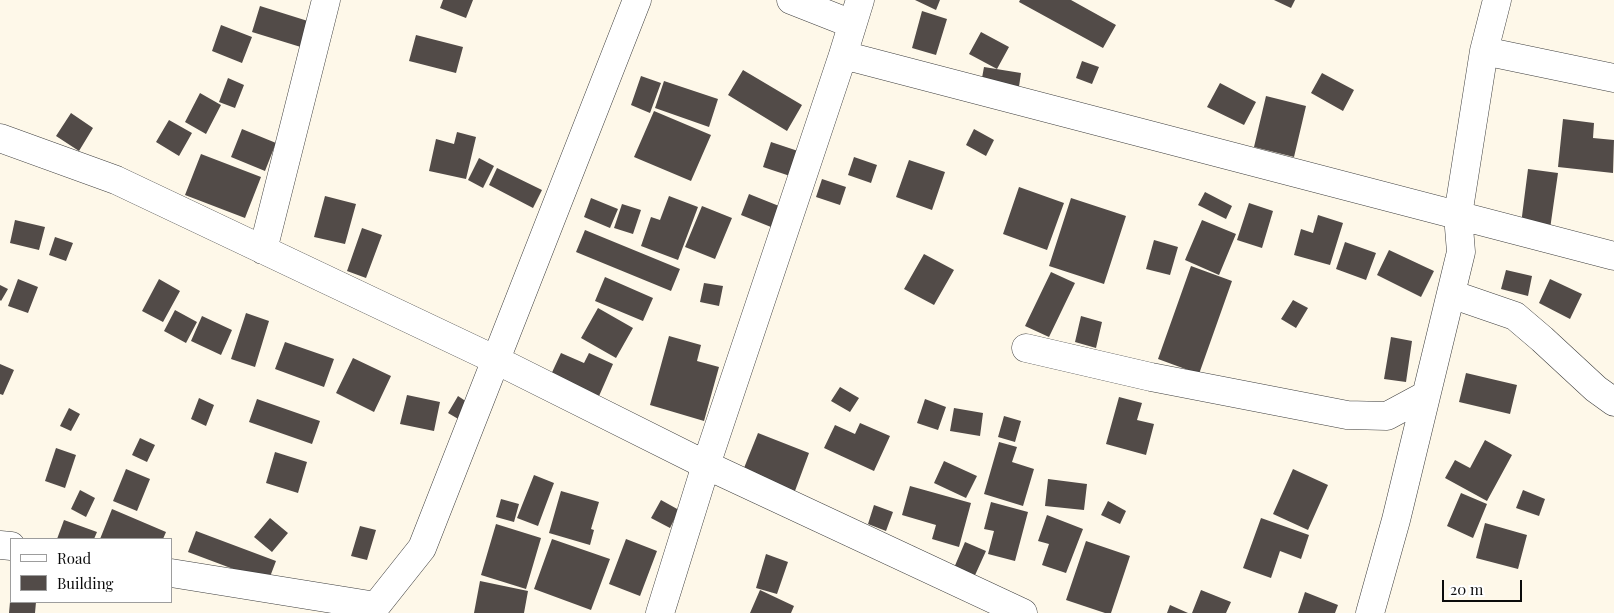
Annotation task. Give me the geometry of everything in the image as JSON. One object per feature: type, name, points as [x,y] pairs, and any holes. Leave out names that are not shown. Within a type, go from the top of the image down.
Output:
[{"type":"street","points":[[263,250],[326,0]]},
{"type":"street","points":[[172,573],[372,610],[422,548],[637,0]]},
{"type":"street","points":[[660,613],[706,465],[856,12],[791,0]]},
{"type":"street","points":[[1370,613],[1396,520],[1461,252],[1458,215],[1484,51],[1496,0]]},
{"type":"street","points":[[1484,51],[1614,78]]},
{"type":"street","points":[[843,55],[1614,256]]},
{"type":"street","points":[[0,138],[116,180],[496,360],[706,465],[1023,613]]},
{"type":"street","points":[[1451,294],[1515,316],[1596,389],[1614,402]]},
{"type":"street","points":[[1026,348],[1151,377],[1347,415],[1387,416],[1426,395]]},
{"type":"building","points":[[443,0],[473,0],[466,18],[440,8]]},
{"type":"building","points":[[915,0],[940,0],[936,10]]},
{"type":"building","points":[[1020,0],[1071,0],[1116,25],[1103,48],[1019,2]]},
{"type":"building","points":[[1274,0],[1295,0],[1291,8]]},
{"type":"building","points":[[260,6],[311,22],[304,48],[252,32]]},
{"type":"building","points":[[922,11],[947,19],[936,55],[912,48]]},
{"type":"building","points":[[221,25],[252,37],[242,63],[212,51]]},
{"type":"building","points":[[981,32],[1009,47],[997,69],[969,54]]},
{"type":"building","points":[[416,35],[463,47],[456,73],[409,61]]},
{"type":"building","points":[[1082,61],[1099,67],[1092,84],[1076,78]]},
{"type":"building","points":[[984,67],[1021,73],[1016,107],[978,100]]},
{"type":"building","points":[[743,70],[802,105],[787,131],[728,95]]},
{"type":"building","points":[[1322,73],[1354,90],[1343,111],[1311,93]]},
{"type":"building","points":[[641,76],[661,83],[650,113],[631,105]]},
{"type":"building","points":[[228,78],[244,85],[235,108],[219,102]]},
{"type":"building","points":[[664,81],[718,99],[709,127],[655,108]]},
{"type":"building","points":[[1220,83],[1256,102],[1244,125],[1207,107]]},
{"type":"building","points":[[200,93],[221,105],[206,134],[185,122]]},
{"type":"building","points":[[1266,96],[1306,106],[1294,157],[1254,147]]},
{"type":"building","points":[[654,111],[711,135],[691,181],[634,157]]},
{"type":"building","points":[[71,113],[93,128],[79,151],[56,136]]},
{"type":"building","points":[[1563,119],[1594,123],[1593,138],[1614,140],[1613,173],[1558,167]]},
{"type":"building","points":[[169,120],[192,133],[179,156],[156,142]]},
{"type":"building","points":[[242,129],[276,143],[265,171],[231,157]]},
{"type":"building","points":[[974,129],[994,140],[986,156],[966,145]]},
{"type":"building","points":[[457,132],[476,137],[466,179],[429,171],[436,139],[454,144]]},
{"type":"building","points":[[771,142],[801,152],[793,177],[763,167]]},
{"type":"building","points":[[201,154],[261,177],[245,218],[185,195]]},
{"type":"building","points":[[854,157],[877,165],[871,183],[848,175]]},
{"type":"building","points":[[479,158],[494,166],[483,188],[468,180]]},
{"type":"building","points":[[909,160],[945,172],[932,210],[896,197]]},
{"type":"building","points":[[497,168],[542,190],[533,208],[489,185]]},
{"type":"building","points":[[1528,169],[1558,173],[1550,229],[1521,224]]},
{"type":"building","points":[[822,179],[846,187],[840,205],[816,197]]},
{"type":"building","points":[[1019,187],[1064,203],[1047,250],[1003,234]]},
{"type":"building","points":[[1205,192],[1232,206],[1226,219],[1198,205]]},
{"type":"building","points":[[749,194],[779,206],[771,227],[741,215]]},
{"type":"building","points":[[325,196],[356,204],[345,244],[314,237]]},
{"type":"building","points":[[669,196],[698,207],[678,260],[641,246],[651,217],[660,220]]},
{"type":"building","points":[[591,198],[618,209],[610,228],[584,217]]},
{"type":"building","points":[[1071,198],[1126,216],[1104,284],[1049,266]]},
{"type":"building","points":[[1249,203],[1273,211],[1262,248],[1237,240]]},
{"type":"building","points":[[622,204],[641,210],[633,234],[614,228]]},
{"type":"building","points":[[702,206],[732,218],[715,259],[685,247]]},
{"type":"building","points":[[1318,215],[1343,223],[1330,265],[1294,255],[1301,229],[1313,233]]},
{"type":"building","points":[[15,220],[45,227],[39,250],[10,243]]},
{"type":"building","points":[[1202,220],[1236,234],[1219,275],[1185,260]]},
{"type":"building","points":[[362,228],[382,235],[366,278],[347,271]]},
{"type":"building","points":[[585,230],[680,269],[671,291],[576,252]]},
{"type":"building","points":[[55,237],[73,243],[66,261],[49,255]]},
{"type":"building","points":[[1154,240],[1178,247],[1170,275],[1146,269]]},
{"type":"building","points":[[1345,242],[1376,253],[1366,280],[1336,269]]},
{"type":"building","points":[[1389,250],[1434,271],[1421,297],[1377,275]]},
{"type":"building","points":[[924,254],[954,270],[934,305],[904,289]]},
{"type":"building","points":[[1191,266],[1232,281],[1199,374],[1158,359]]},
{"type":"building","points":[[1506,270],[1532,276],[1528,296],[1501,289]]},
{"type":"building","points":[[1051,272],[1075,283],[1049,337],[1025,326]]},
{"type":"building","points":[[605,277],[653,298],[643,321],[595,301]]},
{"type":"building","points":[[18,279],[38,287],[28,313],[8,306]]},
{"type":"building","points":[[159,279],[180,291],[163,322],[142,311]]},
{"type":"building","points":[[1550,279],[1582,294],[1570,319],[1539,303]]},
{"type":"building","points":[[704,283],[723,286],[719,306],[700,302]]},
{"type":"building","points":[[0,285],[8,289],[1,301],[0,300]]},
{"type":"building","points":[[1293,300],[1308,308],[1296,328],[1281,319]]},
{"type":"building","points":[[598,308],[633,328],[616,358],[581,338]]},
{"type":"building","points":[[175,310],[197,322],[186,343],[164,331]]},
{"type":"building","points":[[246,313],[269,321],[255,367],[231,359]]},
{"type":"building","points":[[202,316],[232,330],[221,355],[191,341]]},
{"type":"building","points":[[1081,316],[1102,322],[1096,348],[1075,342]]},
{"type":"building","points":[[669,336],[701,345],[697,361],[719,367],[704,421],[650,405]]},
{"type":"building","points":[[1391,337],[1412,341],[1406,382],[1384,379]]},
{"type":"building","points":[[285,342],[334,359],[324,387],[275,369]]},
{"type":"building","points":[[561,353],[584,363],[589,353],[613,364],[596,403],[548,381]]},
{"type":"building","points":[[353,358],[391,376],[374,412],[336,393]]},
{"type":"building","points":[[0,364],[14,370],[3,395],[0,394]]},
{"type":"building","points":[[1466,373],[1517,385],[1510,414],[1459,402]]},
{"type":"building","points":[[840,387],[859,398],[850,412],[831,401]]},
{"type":"building","points":[[407,395],[440,402],[434,431],[400,424]]},
{"type":"building","points":[[458,396],[470,404],[460,420],[448,413]]},
{"type":"building","points":[[1119,397],[1142,403],[1137,420],[1154,424],[1146,455],[1106,444]]},
{"type":"building","points":[[199,398],[214,405],[206,426],[191,419]]},
{"type":"building","points":[[257,399],[320,421],[312,444],[249,422]]},
{"type":"building","points":[[925,399],[946,407],[938,430],[917,423]]},
{"type":"building","points":[[69,408],[80,414],[71,431],[60,426]]},
{"type":"building","points":[[954,408],[983,413],[980,436],[950,431]]},
{"type":"building","points":[[1004,416],[1021,421],[1015,442],[998,437]]},
{"type":"building","points":[[860,423],[890,436],[874,471],[824,448],[835,425],[855,434]]},
{"type":"building","points":[[758,433],[809,453],[792,499],[740,478]]},
{"type":"building","points":[[140,438],[155,445],[147,462],[132,455]]},
{"type":"building","points":[[1485,440],[1512,455],[1487,501],[1445,478],[1455,460],[1470,468]]},
{"type":"building","points":[[999,442],[1017,447],[1012,462],[1034,469],[1023,506],[984,494]]},
{"type":"building","points":[[56,448],[76,455],[65,488],[45,481]]},
{"type":"building","points":[[275,452],[307,462],[298,493],[266,483]]},
{"type":"building","points":[[944,461],[977,476],[966,498],[934,483]]},
{"type":"building","points":[[126,469],[150,479],[137,511],[113,501]]},
{"type":"building","points":[[1293,469],[1328,485],[1308,530],[1273,514]]},
{"type":"building","points":[[534,475],[554,483],[538,526],[517,518]]},
{"type":"building","points":[[1048,479],[1087,484],[1084,510],[1045,506]]},
{"type":"building","points":[[910,486],[971,503],[959,547],[932,539],[936,525],[902,515]]},
{"type":"building","points":[[80,490],[95,498],[86,517],[71,509]]},
{"type":"building","points":[[1523,490],[1545,499],[1539,516],[1516,508]]},
{"type":"building","points":[[561,491],[599,502],[591,529],[594,530],[590,545],[549,533]]},
{"type":"building","points":[[1461,493],[1487,504],[1473,538],[1447,526]]},
{"type":"building","points":[[501,499],[519,504],[514,522],[496,517]]},
{"type":"building","points":[[661,500],[679,510],[670,528],[651,518]]},
{"type":"building","points":[[1108,501],[1126,511],[1120,524],[1101,515]]},
{"type":"building","points":[[991,502],[1028,512],[1015,561],[988,554],[994,531],[984,529]]},
{"type":"building","points":[[874,505],[893,512],[886,531],[868,524]]},
{"type":"building","points":[[112,509],[166,532],[163,538],[100,538]]},
{"type":"building","points":[[1047,515],[1083,529],[1066,573],[1042,565],[1049,544],[1038,541]]},
{"type":"building","points":[[270,518],[288,533],[272,552],[254,537]]},
{"type":"building","points":[[1261,518],[1309,535],[1301,559],[1280,551],[1271,578],[1243,568]]},
{"type":"building","points":[[64,520],[97,532],[94,538],[57,538]]},
{"type":"building","points":[[1485,523],[1527,535],[1518,569],[1476,558]]},
{"type":"building","points":[[496,524],[541,538],[526,589],[481,575]]},
{"type":"building","points":[[360,526],[376,530],[367,560],[351,556]]},
{"type":"building","points":[[196,531],[276,561],[268,582],[188,552]]},
{"type":"building","points":[[552,539],[610,559],[591,610],[534,589]]},
{"type":"building","points":[[626,539],[657,551],[640,596],[609,584]]},
{"type":"building","points":[[1086,541],[1130,556],[1111,613],[1105,613],[1066,600]]},
{"type":"building","points":[[965,542],[986,551],[971,584],[951,575]]},
{"type":"building","points":[[766,554],[788,562],[777,594],[756,588]]},
{"type":"building","points":[[480,581],[528,591],[524,613],[474,613]]},
{"type":"building","points":[[760,590],[794,606],[791,613],[750,613]]},
{"type":"building","points":[[1201,590],[1231,602],[1226,613],[1192,613]]},
{"type":"building","points":[[1305,592],[1338,605],[1335,613],[1298,613]]},
{"type":"building","points":[[10,602],[36,603],[35,613],[9,613]]},
{"type":"building","points":[[1170,605],[1188,613],[1167,613]]}]
